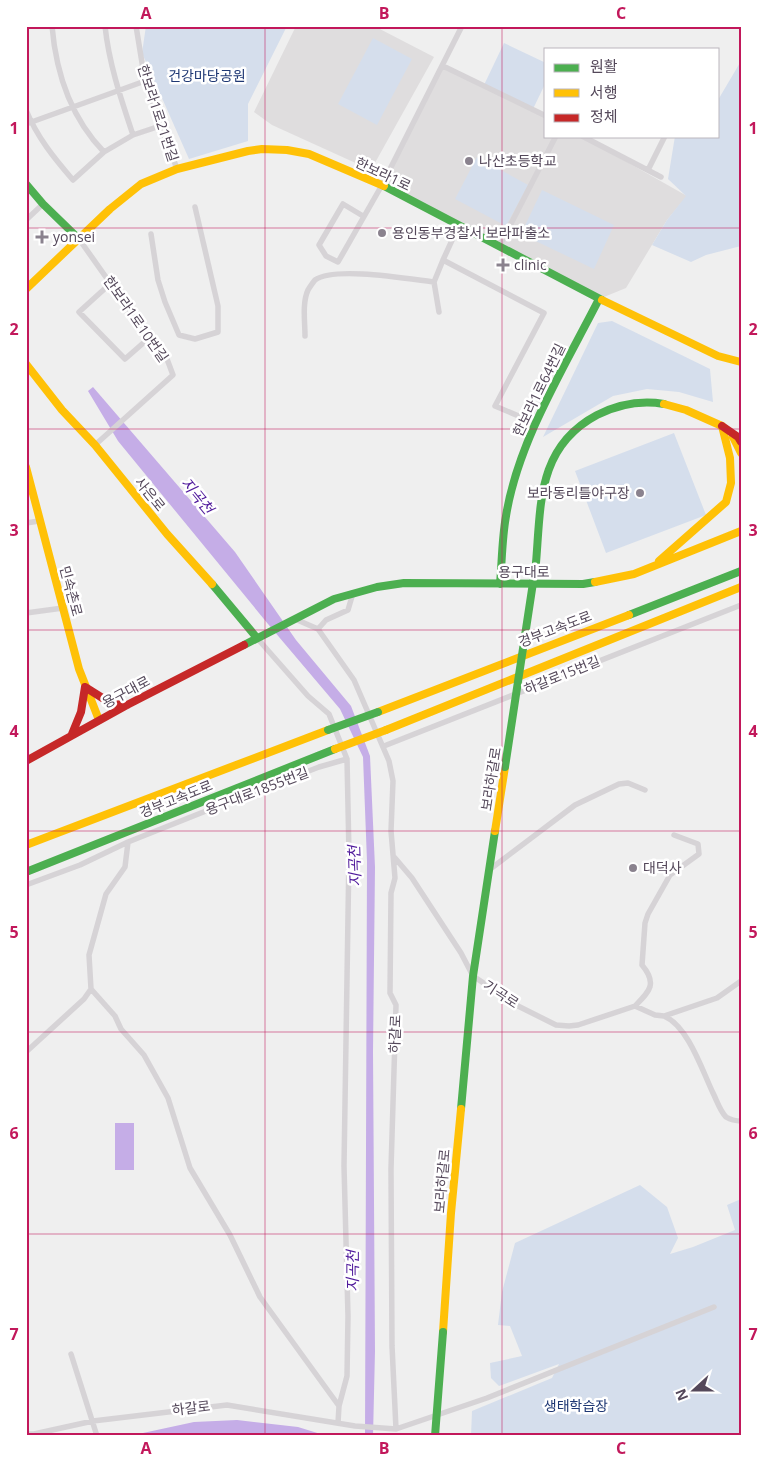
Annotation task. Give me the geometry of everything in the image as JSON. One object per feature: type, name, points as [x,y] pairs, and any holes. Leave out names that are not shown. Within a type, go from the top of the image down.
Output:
[{"type":"main road","name":"한보라1로","points":[[26,289],[110,209],[141,184],[177,169],[248,151],[262,149],[287,150],[309,154],[382,185],[599,299],[718,356],[741,362]]},
{"type":"main road","points":[[26,184],[79,240]]},
{"type":"main road","name":"한보라1로64번길","points":[[500,584],[509,502],[519,466],[535,423],[599,299]]},
{"type":"main road","name":"사은로","points":[[26,364],[62,410],[95,445],[167,534],[257,638]]},
{"type":"main road","name":"보라하갈로","points":[[435,1436],[451,1213],[473,976],[536,563],[544,484],[549,468],[565,439],[577,428],[608,410],[624,404],[644,401],[690,410],[722,426],[734,438],[741,453]]},
{"type":"main road","points":[[722,426],[738,437],[741,442]]},
{"type":"main road","points":[[653,567],[726,502],[730,483],[730,458],[722,426]]},
{"type":"main road","name":"민속촌로","points":[[26,467],[85,687],[98,720]]},
{"type":"main road","name":"용구대로","points":[[26,761],[98,720],[334,599],[387,584],[583,584],[634,574],[741,531]]},
{"type":"main road","name":"경부고속도로","points":[[26,846],[741,571]]},
{"type":"main road","name":"경부고속도로","points":[[26,872],[741,587]]},
{"type":"main road","points":[[72,735],[80,719],[85,687],[112,704],[127,705]]},
{"type":"street","points":[[52,26],[54,48],[61,79],[72,107],[95,143],[104,152]]},
{"type":"street","points":[[105,26],[107,48],[118,91],[133,135]]},
{"type":"street","name":"한보라1로21번길","points":[[136,26],[145,81],[177,169]]},
{"type":"street","points":[[363,216],[343,204],[319,245],[326,256],[338,262],[382,185],[462,26]]},
{"type":"street","points":[[443,66],[544,115]]},
{"type":"street","points":[[29,123],[145,81]]},
{"type":"street","points":[[26,110],[29,123],[49,152],[73,180],[104,152],[133,135],[160,126]]},
{"type":"street","points":[[499,247],[555,138]]},
{"type":"street","points":[[586,138],[661,177]]},
{"type":"street","points":[[648,170],[664,138]]},
{"type":"street","points":[[26,220],[43,204]]},
{"type":"street","points":[[150,234],[164,302],[179,335],[195,339],[218,332],[218,306],[195,207]]},
{"type":"street","points":[[439,312],[434,282],[459,226]]},
{"type":"street","name":"한보라1로10번길","points":[[79,240],[167,359],[173,375],[95,445]]},
{"type":"street","points":[[443,260],[544,313],[496,406],[535,423]]},
{"type":"street","points":[[305,336],[308,291],[314,281],[323,276],[368,274],[434,282]]},
{"type":"street","points":[[111,283],[80,312],[125,359],[150,338]]},
{"type":"street","points":[[26,523],[39,521]]},
{"type":"street","points":[[295,619],[318,629],[326,620],[348,610],[353,593]]},
{"type":"street","name":"하갈로15번길","points":[[384,746],[679,628],[741,606]]},
{"type":"street","points":[[26,613],[63,608]]},
{"type":"street","name":"하갈로","points":[[26,1434],[34,1434],[93,1421],[227,1404],[355,1426],[395,1429],[392,1346],[391,1169],[396,1005],[390,993],[391,893],[395,878],[395,858],[391,831],[393,781],[384,746],[354,680],[318,629]]},
{"type":"street","points":[[257,638],[308,696],[329,714],[347,759],[349,854],[344,1166],[347,1376],[339,1406],[338,1423]]},
{"type":"street","name":"용구대로1855번길","points":[[26,885],[80,865],[128,842],[320,767],[347,759]]},
{"type":"street","points":[[489,870],[575,805],[619,784],[628,783],[645,790]]},
{"type":"street","points":[[674,835],[698,844],[700,854],[670,875],[648,914],[645,923],[642,966],[649,974],[651,984],[648,993],[634,1006],[655,1015],[672,1019],[693,1050],[722,1111],[732,1120],[741,1121]]},
{"type":"street","points":[[128,842],[125,867],[106,894],[89,955],[91,989],[114,1016],[121,1029],[144,1055],[168,1098],[194,1179],[230,1235],[255,1289],[339,1406]]},
{"type":"street","name":"기곡로","points":[[395,858],[412,878],[461,953],[473,976],[518,1006],[556,1026],[578,1025],[634,1006]]},
{"type":"street","points":[[664,1016],[717,998],[741,981]]},
{"type":"street","points":[[26,1052],[84,999],[91,989]]},
{"type":"street","points":[[395,1429],[488,1398],[714,1307]]},
{"type":"street","points":[[71,1354],[96,1433]]},
{"type":"shaded area","points":[[296,26],[374,26],[434,57],[371,170],[272,125],[254,112]]},
{"type":"shaded area","points":[[443,66],[544,115],[544,138],[585,138],[687,196],[667,220],[626,288],[599,299],[382,185]]},
{"type":"shaded area","points":[[93,387],[235,552],[296,640],[351,706],[370,756],[375,867],[373,1052],[375,1351],[373,1436],[365,1436],[367,861],[363,757],[340,709],[118,441],[88,391]]},
{"type":"shaded area","points":[[115,1123],[134,1123],[134,1170],[115,1170]]},
{"type":"shaded area","points":[[237,1420],[298,1427],[327,1436],[129,1436],[194,1422]]},
{"type":"green space","name":"건강마당공원","points":[[146,26],[287,26],[248,104],[248,141],[189,159],[142,53]]},
{"type":"green space","points":[[373,38],[412,59],[377,125],[338,104]]},
{"type":"green space","points":[[504,43],[544,62],[544,86],[533,109],[484,85]]},
{"type":"green space","points":[[741,61],[741,246],[706,255],[691,262],[652,245],[667,220],[686,196],[668,179],[675,138],[720,138],[720,97]]},
{"type":"green space","points":[[477,157],[528,185],[506,226],[455,199]]},
{"type":"green space","points":[[542,190],[614,225],[594,269],[521,234]]},
{"type":"green space","points":[[612,321],[710,369],[713,402],[679,392],[647,389],[613,396],[543,437],[598,323]]},
{"type":"green space","name":"보라동리틀야구장","points":[[674,433],[706,515],[606,553],[575,471]]},
{"type":"green space","name":"생태학습장","points":[[640,1185],[667,1207],[678,1238],[670,1254],[735,1230],[727,1205],[741,1199],[741,1436],[471,1436],[472,1411],[552,1378],[559,1364],[499,1386],[491,1378],[490,1363],[522,1356],[510,1326],[498,1325],[502,1292],[515,1243]]},
{"type":"traffic: fast","points":[[26,184],[43,204],[79,239]]},
{"type":"traffic: fast","points":[[384,186],[602,300]]},
{"type":"traffic: fast","points":[[500,584],[506,516],[521,460],[544,404],[599,299]]},
{"type":"traffic: fast","points":[[536,563],[539,519],[546,479],[553,460],[563,443],[577,428],[605,411],[638,403],[664,404]]},
{"type":"traffic: fast","points":[[505,767],[536,563]]},
{"type":"traffic: fast","points":[[629,615],[741,571]]},
{"type":"traffic: fast","points":[[244,645],[334,599],[377,587],[404,583],[583,584],[595,582]]},
{"type":"traffic: fast","points":[[212,584],[257,638]]},
{"type":"traffic: fast","points":[[328,730],[378,712]]},
{"type":"traffic: fast","points":[[26,872],[335,749]]},
{"type":"traffic: fast","points":[[461,1109],[473,976],[495,831]]},
{"type":"traffic: fast","points":[[435,1436],[443,1332]]},
{"type":"traffic: slow","points":[[26,289],[110,209],[141,184],[177,169],[248,151],[262,149],[287,150],[309,154],[384,186]]},
{"type":"traffic: slow","points":[[602,300],[718,356],[741,362]]},
{"type":"traffic: slow","points":[[26,364],[62,410],[95,445],[167,534],[212,584]]},
{"type":"traffic: slow","points":[[664,404],[686,410],[725,429]]},
{"type":"traffic: slow","points":[[659,561],[726,502],[731,483],[730,458],[722,426]]},
{"type":"traffic: slow","points":[[733,437],[741,453]]},
{"type":"traffic: slow","points":[[26,467],[79,669],[99,720]]},
{"type":"traffic: slow","points":[[595,582],[634,574],[741,531]]},
{"type":"traffic: slow","points":[[386,730],[741,587]]},
{"type":"traffic: slow","points":[[378,712],[629,615]]},
{"type":"traffic: slow","points":[[26,845],[328,730]]},
{"type":"traffic: slow","points":[[335,749],[386,730]]},
{"type":"traffic: slow","points":[[495,831],[505,767]]},
{"type":"traffic: slow","points":[[443,1332],[451,1213],[461,1109]]},
{"type":"traffic: jam","points":[[722,426],[738,437],[741,442]]},
{"type":"traffic: jam","points":[[26,761],[127,705],[244,645]]},
{"type":"traffic: jam","points":[[72,734],[81,712],[85,687],[112,704],[127,705]]},
{"type":"place","name":"나산초등학교","points":[[469,161]]},
{"type":"place","name":"용인동부경찰서 보라파출소","points":[[382,233]]},
{"type":"place","name":"yonsei","points":[[42,237]]},
{"type":"place","name":"clinic","points":[[503,265]]},
{"type":"place","name":"보라동리틀야구장","points":[[640,493]]},
{"type":"place","name":"대덕사","points":[[633,868]]},
{"type":"water label","name":"지곡천","points":[[197,496]]},
{"type":"water label","name":"지곡천","points":[[355,866]]},
{"type":"water label","name":"지곡천","points":[[353,1271]]}]
